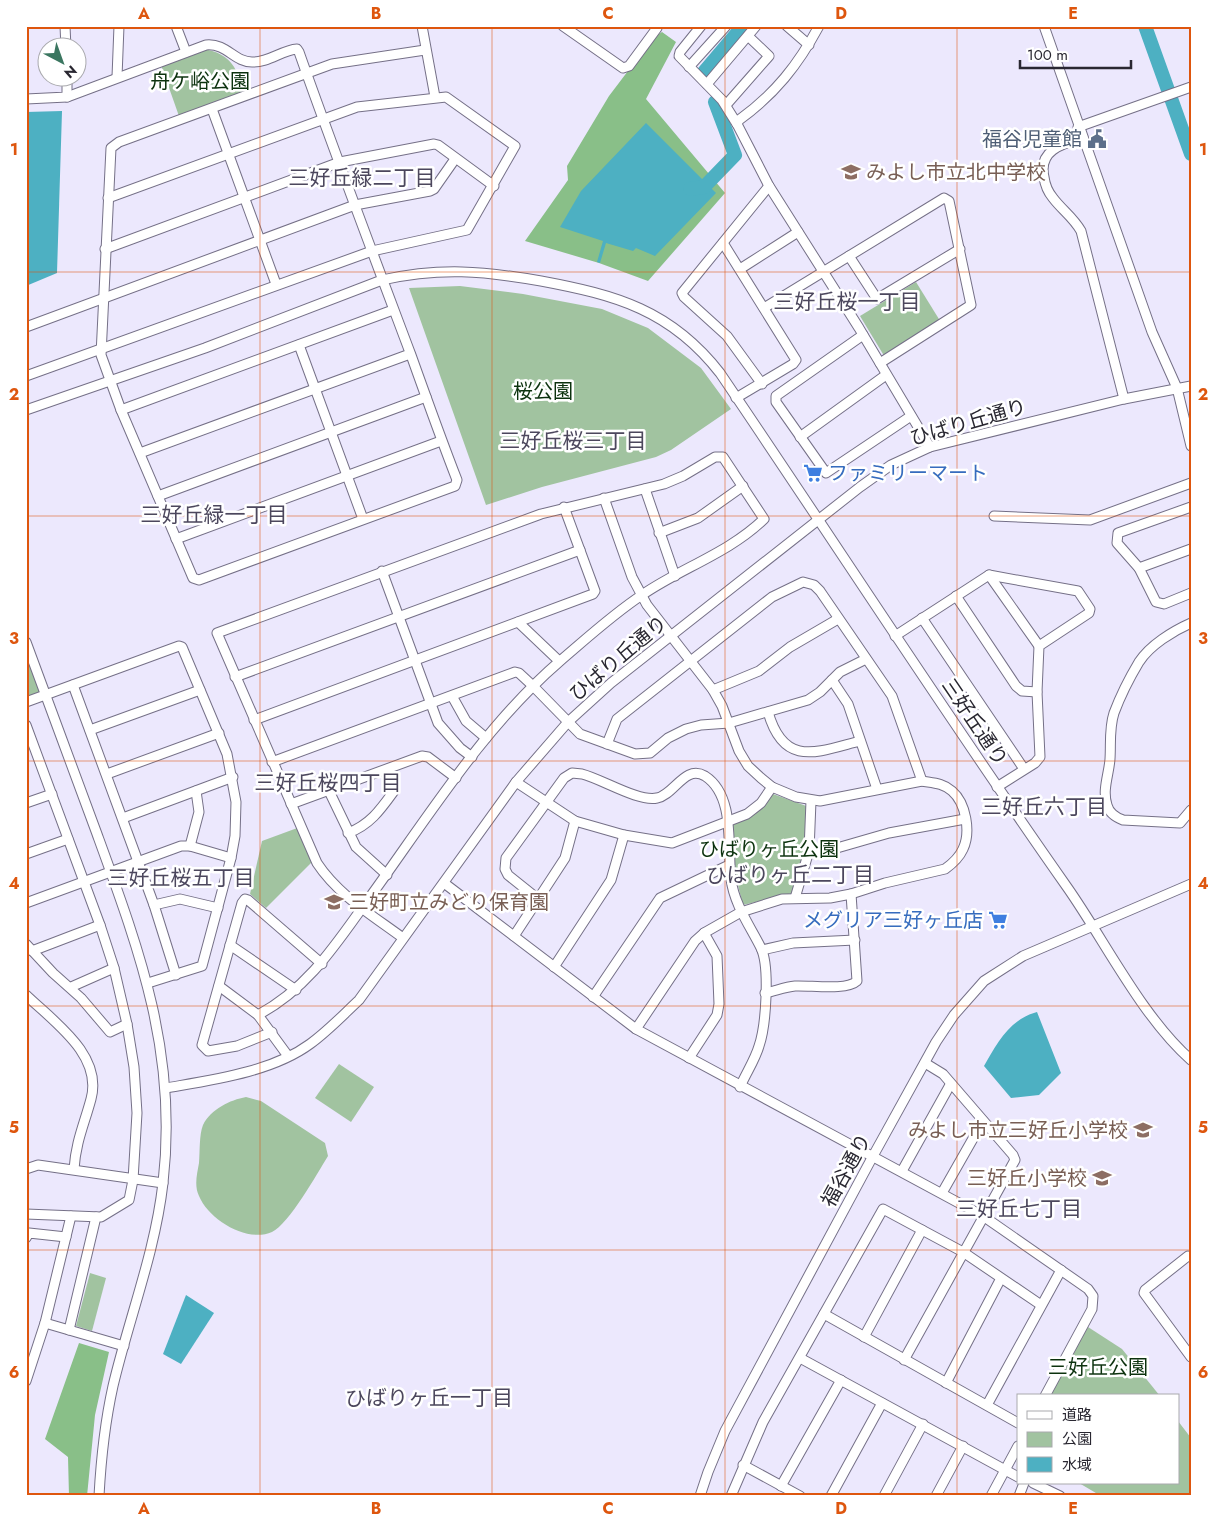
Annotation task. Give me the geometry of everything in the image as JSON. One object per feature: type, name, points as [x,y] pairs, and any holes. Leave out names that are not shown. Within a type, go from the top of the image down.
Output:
[{"type":"street","points":[[117,77],[119,26]]},
{"type":"street","points":[[176,26],[186,52]]},
{"type":"street","points":[[422,26],[435,97]]},
{"type":"street","points":[[563,26],[623,68],[629,66],[657,28],[655,26]]},
{"type":"street","points":[[700,26],[679,54],[680,58],[708,84],[726,105],[769,186],[880,362],[910,416],[930,447]]},
{"type":"street","points":[[689,67],[726,26]]},
{"type":"street","points":[[708,84],[756,26]]},
{"type":"street","points":[[787,26],[808,45]]},
{"type":"street","points":[[737,124],[739,120],[783,82],[819,26]]},
{"type":"street","points":[[1044,26],[1152,332],[1177,388],[1191,446]]},
{"type":"street","points":[[726,105],[769,56],[748,36]]},
{"type":"street","points":[[26,99],[68,97],[117,77],[214,44],[221,46],[243,60],[255,63],[297,49],[306,73],[323,118],[340,162],[441,441],[457,480],[455,486],[199,580],[193,578],[176,539],[110,380],[101,349],[110,151],[114,144],[212,109],[306,73],[332,64],[425,50]]},
{"type":"street","points":[[1078,126],[1157,97],[1191,87]]},
{"type":"street","points":[[68,88],[68,97]]},
{"type":"street","points":[[26,376],[276,284],[372,252],[467,230],[494,186],[515,146],[450,97],[435,97],[358,107],[323,118],[108,198]]},
{"type":"street","points":[[212,109],[276,284]]},
{"type":"street","points":[[1082,138],[1060,144],[1048,153],[1042,166],[1047,190],[1053,199],[1074,219],[1080,231],[1124,399]]},
{"type":"street","points":[[105,249],[340,162],[434,144],[494,186]]},
{"type":"street","points":[[26,327],[355,205],[430,192],[455,159]]},
{"type":"street","points":[[762,384],[727,336],[682,294],[769,186]]},
{"type":"street","points":[[764,308],[944,198],[949,201],[971,305],[880,362]]},
{"type":"street","points":[[740,269],[798,232]]},
{"type":"street","points":[[723,243],[796,360],[762,384],[736,398]]},
{"type":"street","points":[[848,256],[877,299],[960,250]]},
{"type":"street","name":"三好丘通り","points":[[26,410],[204,348],[382,280],[413,273],[470,270],[588,290],[615,297],[657,317],[686,337],[714,365],[895,636],[1093,924],[1158,1025],[1191,1060]]},
{"type":"street","points":[[122,410],[393,310]]},
{"type":"street","points":[[863,335],[776,396],[776,402],[826,473],[910,416]]},
{"type":"street","points":[[299,345],[363,519]]},
{"type":"street","points":[[140,452],[410,354]]},
{"type":"street","points":[[800,437],[886,375]]},
{"type":"street","name":"ひばり丘通り","points":[[166,1088],[243,1073],[288,1056],[309,1045],[359,1000],[516,782],[568,722],[611,683],[817,519],[891,466],[930,447],[1124,399],[1191,386]]},
{"type":"street","points":[[158,496],[426,397]]},
{"type":"street","points":[[176,539],[441,441]]},
{"type":"street","points":[[258,1015],[277,1005],[296,990],[322,964],[362,908],[456,778],[486,738],[533,686],[559,661],[642,594],[745,536],[764,520],[724,458],[717,456],[683,476],[645,489],[564,506],[220,630],[217,636],[316,863],[333,884],[362,908],[403,938]]},
{"type":"street","points":[[994,516],[1090,520],[1191,483]]},
{"type":"street","points":[[659,533],[698,518],[743,486]]},
{"type":"street","points":[[645,489],[675,576]]},
{"type":"street","points":[[604,498],[632,577],[671,636],[713,690],[744,760],[752,771],[772,787],[811,801],[833,800],[877,789],[922,781],[938,783],[951,790],[962,805],[967,829],[963,849],[953,863],[945,869],[830,898],[795,898],[773,901],[742,912],[704,933],[687,950],[636,1030]]},
{"type":"street","points":[[254,720],[595,592],[564,506]]},
{"type":"street","points":[[1191,506],[1118,533],[1117,543],[1139,568],[1156,602],[1164,604],[1191,593]]},
{"type":"street","points":[[1139,568],[1191,549]]},
{"type":"street","points":[[235,677],[580,550]]},
{"type":"street","points":[[382,571],[429,704],[443,730],[472,757]]},
{"type":"street","points":[[895,636],[990,575],[1078,591],[1090,609],[1089,612],[1038,646]]},
{"type":"street","points":[[990,575],[1038,646],[1037,692],[1040,757],[998,786]]},
{"type":"street","points":[[607,744],[615,721],[765,602],[798,583],[808,583],[817,587],[892,696],[922,781]]},
{"type":"street","points":[[956,596],[1016,686],[1022,691],[1037,692]]},
{"type":"street","points":[[922,618],[1024,769]]},
{"type":"street","points":[[713,690],[759,670],[790,647],[838,619]]},
{"type":"street","points":[[518,622],[559,661]]},
{"type":"street","points":[[1191,623],[1164,638],[1148,651],[1140,661],[1119,702],[1111,724],[1105,798],[1112,814],[1123,820],[1180,822],[1191,810]]},
{"type":"street","points":[[26,642],[110,871],[148,983],[159,1033],[166,1088],[163,1183],[156,1232],[106,1419],[98,1496]]},
{"type":"street","points":[[26,702],[179,646],[182,647],[228,754],[233,777],[236,820],[231,858],[202,966],[148,983]]},
{"type":"street","points":[[272,762],[515,672],[533,686],[580,734],[636,754],[644,755],[686,729],[701,725],[729,723],[808,700],[820,692],[840,672],[866,659]]},
{"type":"street","points":[[832,680],[845,697],[877,789]]},
{"type":"street","points":[[73,685],[123,818],[176,974]]},
{"type":"street","points":[[90,730],[200,690]]},
{"type":"street","points":[[452,696],[466,721],[486,738]]},
{"type":"street","points":[[768,712],[775,733],[784,744],[798,752],[815,753],[860,741]]},
{"type":"street","points":[[26,725],[114,968],[127,1024],[134,1067],[137,1113],[133,1180],[129,1200],[101,1217],[26,1214]]},
{"type":"street","points":[[107,774],[218,733]]},
{"type":"street","points":[[26,754],[36,750]]},
{"type":"street","points":[[291,804],[425,756],[456,778]]},
{"type":"street","points":[[348,833],[361,827],[375,816],[394,791],[388,769]]},
{"type":"street","points":[[538,899],[509,877],[505,864],[509,854],[564,778],[572,774],[586,775],[649,799],[664,796],[687,775],[698,774],[707,778],[715,788],[729,820],[731,882],[742,912],[762,950],[765,960],[765,993],[760,1045],[740,1086]]},
{"type":"street","points":[[123,818],[233,777]]},
{"type":"street","points":[[516,782],[575,822],[624,836],[672,842],[755,808],[772,787]]},
{"type":"street","points":[[190,846],[199,812],[196,791]]},
{"type":"street","points":[[329,791],[348,833],[360,851],[387,874]]},
{"type":"street","points":[[26,803],[52,794]]},
{"type":"street","points":[[795,898],[809,851],[811,801]]},
{"type":"street","points":[[809,851],[830,850],[889,833],[965,819]]},
{"type":"street","points":[[514,936],[565,858],[575,822]]},
{"type":"street","points":[[554,967],[611,880],[624,836]]},
{"type":"street","points":[[26,854],[68,839]]},
{"type":"street","points":[[26,903],[181,846],[190,846],[231,858]]},
{"type":"street","points":[[593,997],[660,898],[729,866]]},
{"type":"street","points":[[444,883],[636,1030],[983,1216],[1088,1289],[1093,1296],[1093,1305],[1046,1394]]},
{"type":"street","name":"福谷通り","points":[[700,1496],[725,1431],[873,1156],[925,1063],[954,1016],[984,981],[1023,956],[1093,924],[1191,884]]},
{"type":"street","points":[[765,993],[795,986],[835,987],[857,981],[856,940],[851,894]]},
{"type":"street","points":[[272,1032],[237,1046],[208,1051],[202,1045],[242,903],[245,899],[322,964]]},
{"type":"street","points":[[154,905],[180,900],[218,908]]},
{"type":"street","points":[[100,925],[29,948],[53,973],[70,987],[110,1032],[127,1024]]},
{"type":"street","points":[[689,1058],[716,1015],[719,1004],[717,956],[704,933]]},
{"type":"street","points":[[762,950],[793,943],[856,940]]},
{"type":"street","points":[[230,944],[296,990]]},
{"type":"street","points":[[70,987],[114,968]]},
{"type":"street","points":[[219,986],[258,1015],[288,1056]]},
{"type":"street","points":[[26,995],[74,1042],[91,1068],[94,1083],[92,1098],[78,1139],[74,1169]]},
{"type":"street","points":[[904,1360],[1015,1160],[950,1085],[943,1074],[925,1063]]},
{"type":"street","points":[[902,1171],[950,1085]]},
{"type":"street","points":[[942,1193],[983,1121]]},
{"type":"street","points":[[26,1169],[38,1165],[163,1183]]},
{"type":"street","points":[[731,1496],[763,1422],[883,1209],[963,1252],[1000,1280],[1040,1305]]},
{"type":"street","points":[[26,1381],[44,1323],[71,1216]]},
{"type":"street","points":[[69,1330],[96,1217]]},
{"type":"street","points":[[864,1337],[922,1230]]},
{"type":"street","points":[[26,1238],[29,1233],[66,1237]]},
{"type":"street","points":[[1191,1257],[1188,1256],[1145,1290],[1144,1293],[1191,1357]]},
{"type":"street","points":[[987,1405],[1040,1305],[1061,1270]]},
{"type":"street","points":[[946,1383],[1000,1280]]},
{"type":"street","points":[[824,1314],[1017,1422]]},
{"type":"street","points":[[44,1323],[124,1346]]},
{"type":"street","points":[[800,1358],[924,1424],[1017,1476]]},
{"type":"street","points":[[781,1486],[841,1380]]},
{"type":"street","points":[[832,1496],[882,1403]]},
{"type":"street","points":[[884,1496],[924,1424]]},
{"type":"street","points":[[936,1496],[963,1446]]},
{"type":"street","points":[[990,1496],[1017,1448]]},
{"type":"street","points":[[743,1465],[800,1496]]},
{"type":"street","points":[[1019,1496],[1024,1484]]},
{"type":"street","points":[[1035,1484],[1060,1496]]},
{"type":"green space","points":[[662,32],[676,42],[646,99],[725,193],[648,281],[599,263],[525,241],[568,180],[567,166],[609,96],[653,38]]},
{"type":"green space","name":"舟ケ峪公園","points":[[203,49],[221,55],[232,64],[236,70],[244,95],[180,119],[161,65]]},
{"type":"green space","points":[[916,282],[942,324],[886,359],[860,316]]},
{"type":"green space","name":"桜公園","points":[[460,286],[523,294],[602,309],[648,328],[701,368],[731,409],[671,450],[656,457],[542,487],[486,505],[409,288]]},
{"type":"green space","points":[[28,660],[42,695],[26,700],[26,661]]},
{"type":"green space","name":"ひばりヶ丘公園","points":[[773,794],[809,807],[805,854],[793,893],[743,905],[734,870],[731,824],[749,816]]},
{"type":"green space","points":[[300,827],[313,861],[266,908],[250,894],[262,841]]},
{"type":"green space","points":[[339,1064],[374,1087],[351,1122],[315,1098]]},
{"type":"green space","points":[[246,1097],[261,1101],[325,1143],[328,1156],[302,1198],[286,1219],[272,1232],[262,1235],[241,1232],[220,1221],[204,1205],[199,1196],[196,1180],[200,1139],[206,1119],[222,1106]]},
{"type":"green space","points":[[90,1273],[106,1278],[92,1331],[76,1326]]},
{"type":"green space","name":"三好丘公園","points":[[1088,1327],[1122,1349],[1158,1394],[1050,1394]]},
{"type":"green space","points":[[79,1343],[109,1352],[95,1415],[87,1496],[69,1496],[68,1457],[45,1439]]},
{"type":"green space","name":"三好丘公園","points":[[1180,1424],[1191,1438],[1191,1496],[1101,1496],[1081,1484],[1180,1484]]},
{"type":"water","points":[[62,111],[57,273],[26,286],[26,112]]},
{"type":"water","points":[[646,123],[716,193],[655,256],[636,248],[633,251],[606,243],[600,263],[597,262],[603,241],[560,227],[581,191]]},
{"type":"water","points":[[1037,1012],[1061,1073],[1039,1095],[1011,1098],[984,1066],[1005,1033],[1019,1020]]},
{"type":"water","points":[[186,1295],[214,1313],[181,1364],[163,1354]]},
{"type":"waterway","points":[[704,72],[743,26]]},
{"type":"waterway","points":[[1145,26],[1191,154]]},
{"type":"waterway","points":[[690,189],[704,187],[735,155],[715,102]]},
{"type":"place","name":"福谷児童館","points":[[1097,139]]},
{"type":"place","name":"みよし市立北中学校","points":[[851,172]]},
{"type":"place","name":"ファミリーマート","points":[[813,473]]},
{"type":"place","name":"三好町立みどり保育園","points":[[334,902]]},
{"type":"place","name":"メグリア三好ヶ丘店","points":[[998,920]]},
{"type":"place","name":"みよし市立三好丘小学校","points":[[1143,1130]]},
{"type":"place","name":"三好丘小学校","points":[[1102,1178]]},
{"type":"district","name":"三好丘緑二丁目","points":[[362,178]]},
{"type":"district","name":"三好丘桜一丁目","points":[[847,302]]},
{"type":"district","name":"三好丘桜三丁目","points":[[573,441]]},
{"type":"district","name":"三好丘緑一丁目","points":[[214,515]]},
{"type":"district","name":"三好丘桜四丁目","points":[[328,783]]},
{"type":"district","name":"三好丘六丁目","points":[[1044,807]]},
{"type":"district","name":"ひばりヶ丘二丁目","points":[[790,875]]},
{"type":"district","name":"三好丘桜五丁目","points":[[181,878]]},
{"type":"district","name":"三好丘七丁目","points":[[1019,1209]]},
{"type":"district","name":"ひばりヶ丘一丁目","points":[[429,1398]]}]
